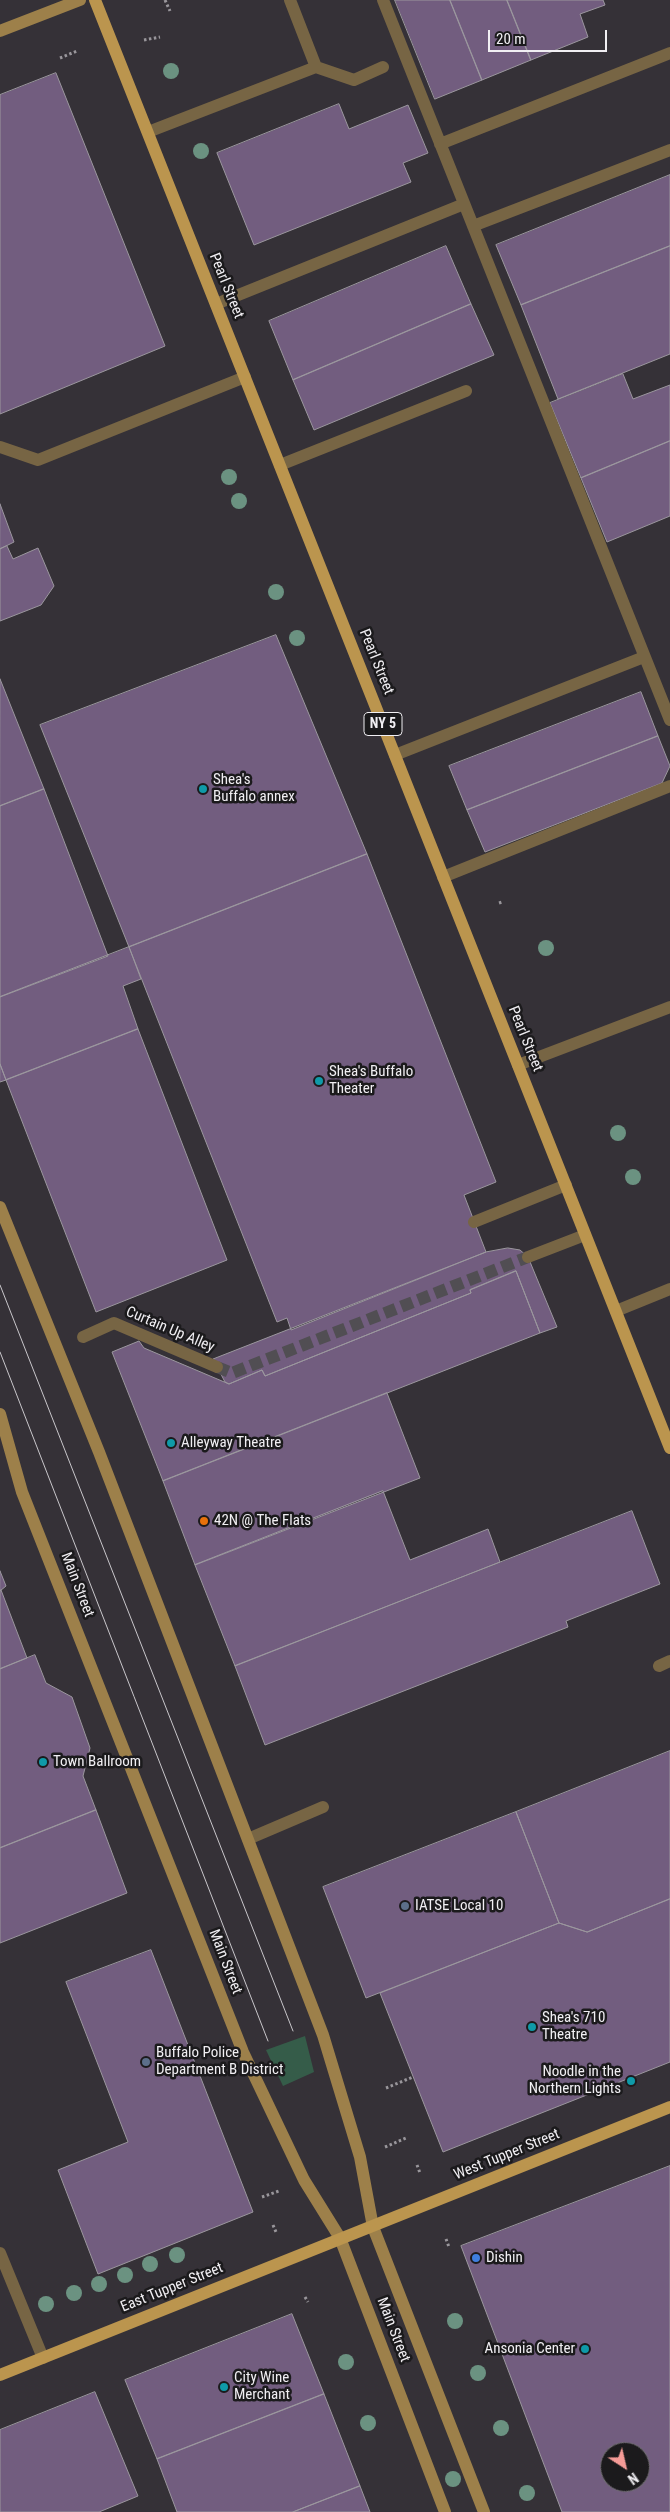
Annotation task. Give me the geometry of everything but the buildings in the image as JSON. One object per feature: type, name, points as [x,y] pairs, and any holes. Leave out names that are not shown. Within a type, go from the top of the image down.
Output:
[{"type":"main road","points":[[0,31],[80,0]]},
{"type":"main road","name":"Pearl Street","points":[[95,0],[670,1448]]},
{"type":"main road","points":[[0,1208],[99,1452],[323,2035],[360,2158],[373,2227],[484,2512]]},
{"type":"main road","name":"Main Street","points":[[0,1414],[22,1492],[243,2052],[304,2180],[340,2238],[445,2512]]},
{"type":"main road","name":"West Tupper Street","points":[[356,2232],[373,2227],[670,2107]]},
{"type":"main road","name":"East Tupper Street","points":[[0,2375],[356,2232]]},
{"type":"street","points":[[290,0],[316,67]]},
{"type":"street","points":[[383,0],[670,720]]},
{"type":"street","points":[[440,144],[670,53]]},
{"type":"street","points":[[148,132],[316,67],[354,80],[384,67]]},
{"type":"street","points":[[473,226],[670,150]]},
{"type":"street","points":[[216,304],[464,204]]},
{"type":"street","points":[[0,447],[38,460],[245,377]]},
{"type":"street","points":[[280,465],[466,391]]},
{"type":"street","points":[[395,756],[644,657]]},
{"type":"street","points":[[443,877],[670,786]]},
{"type":"street","points":[[518,1065],[670,1007]]},
{"type":"street","points":[[474,1222],[566,1185]]},
{"type":"street","points":[[528,1257],[585,1235]]},
{"type":"street","points":[[616,1311],[670,1289]]},
{"type":"street","name":"Curtain Up Alley","points":[[83,1337],[114,1323],[217,1367]]},
{"type":"street","points":[[248,1839],[322,1808]]},
{"type":"street","points":[[0,2253],[43,2358]]},
{"type":"path","points":[[165,0],[170,11]]},
{"type":"path","points":[[144,40],[160,37]]},
{"type":"path","points":[[60,58],[77,51]]},
{"type":"path","points":[[386,2088],[413,2077]]},
{"type":"path","points":[[378,2150],[406,2138]]},
{"type":"path","points":[[417,2165],[420,2173]]},
{"type":"path","points":[[262,2197],[280,2190]]},
{"type":"path","points":[[273,2225],[276,2232]]},
{"type":"path","points":[[446,2240],[449,2247]]},
{"type":"path","points":[[305,2297],[308,2302]]},
{"type":"green space","points":[[305,2036],[314,2072],[283,2086],[266,2050]]},
{"type":"tunnel","points":[[217,1367],[232,1373],[528,1257]]},
{"type":"tram line","points":[[0,1285],[293,2031]]},
{"type":"tram line","points":[[0,1352],[268,2041]]},
{"type":"place","name":"Shea's Buffalo annex","points":[[203,789]]},
{"type":"place","name":"Shea's Buffalo Theater","points":[[319,1081]]},
{"type":"place","name":"Alleyway Theatre","points":[[171,1443]]},
{"type":"place","name":"42N @ The Flats","points":[[204,1521]]},
{"type":"place","name":"Town Ballroom","points":[[43,1762]]},
{"type":"place","name":"IATSE Local 10","points":[[405,1906]]},
{"type":"place","name":"Shea's 710 Theatre","points":[[532,2027]]},
{"type":"place","name":"Buffalo Police Department B District","points":[[146,2062]]},
{"type":"place","name":"Noodle in the Northern Lights","points":[[631,2081]]},
{"type":"place","name":"Dishin","points":[[476,2258]]},
{"type":"place","name":"Ansonia Center","points":[[585,2349]]},
{"type":"place","name":"City Wine Merchant","points":[[224,2387]]}]
